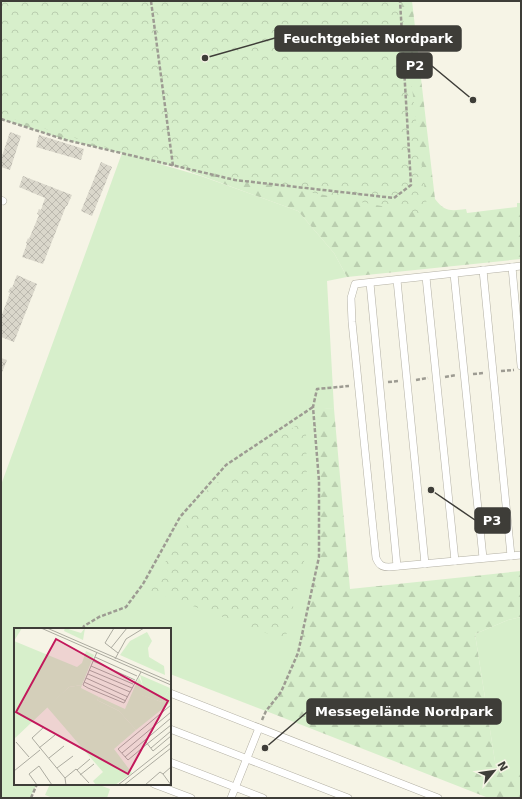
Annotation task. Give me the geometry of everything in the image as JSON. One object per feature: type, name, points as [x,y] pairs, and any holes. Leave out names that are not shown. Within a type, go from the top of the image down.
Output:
[{"type":"lane","points":[[521,266],[355,284],[350,298],[376,558],[378,563],[383,567],[521,555]]},
{"type":"lane","points":[[512,267],[521,366]]},
{"type":"lane","points":[[483,270],[511,556]]},
{"type":"lane","points":[[454,274],[483,558]]},
{"type":"lane","points":[[426,277],[455,561]]},
{"type":"lane","points":[[397,280],[425,564]]},
{"type":"lane","points":[[370,283],[397,566]]},
{"type":"lane","points":[[171,694],[438,798]]},
{"type":"lane","points":[[231,798],[259,728]]},
{"type":"lane","points":[[171,729],[348,798]]},
{"type":"lane","points":[[171,762],[263,798]]},
{"type":"lane","points":[[157,785],[191,798]]},
{"type":"path","points":[[151,1],[173,166]]},
{"type":"path","points":[[1,119],[66,140],[235,180],[394,198],[411,184],[400,1]]},
{"type":"path","points":[[266,711],[281,692],[298,653],[319,557],[319,481],[313,407],[317,389],[340,387]]},
{"type":"path","points":[[83,628],[99,617],[126,607],[143,584],[180,517],[226,465],[313,407]]},
{"type":"path","points":[[31,798],[37,785]]},
{"type":"green space","points":[[1,1],[412,1],[435,199],[449,210],[466,209],[467,213],[517,207],[517,203],[521,203],[521,259],[347,277],[334,253],[298,211],[172,165],[66,140],[1,119]]},
{"type":"green space","points":[[1,1],[401,1],[428,215],[152,162],[1,115]]},
{"type":"green space","points":[[122,153],[201,176],[298,211],[334,253],[347,277],[327,281],[334,409],[313,408],[319,481],[319,557],[298,653],[281,692],[266,711],[171,674],[171,628],[14,628],[14,785],[36,785],[30,798],[1,798],[1,485]]},
{"type":"green space","points":[[313,407],[334,409],[350,589],[521,571],[521,617],[508,620],[475,634],[496,768],[521,768],[521,798],[486,798],[266,711],[281,692],[298,653],[319,557],[319,481]]},
{"type":"green space","points":[[298,424],[306,431],[308,545],[285,640],[149,590],[208,489]]},
{"type":"green space","points":[[521,617],[521,768],[496,768],[475,634],[508,620]]},
{"type":"green space","points":[[50,785],[100,785],[110,789],[107,798],[53,798],[45,795]]},
{"type":"building","points":[[10,132],[21,136],[10,170],[1,167],[1,159]]},
{"type":"building","points":[[39,135],[84,149],[81,160],[36,147]]},
{"type":"building","points":[[101,162],[112,167],[92,216],[81,211]]},
{"type":"building","points":[[23,176],[72,195],[66,206],[43,264],[22,257],[28,238],[29,239],[39,215],[37,214],[39,209],[41,210],[45,198],[19,187]]},
{"type":"building","points":[[17,275],[37,284],[14,342],[1,337],[1,317],[10,293],[8,292],[11,287],[12,288]]},
{"type":"building","points":[[1,358],[7,360],[1,375]]},
{"type":"place","name":"Feuchtgebiet Nordpark","points":[[205,58]]},
{"type":"place","name":"P2","points":[[473,100]]},
{"type":"place","name":"P3","points":[[431,490]]},
{"type":"place","name":"Messegelände Nordpark","points":[[265,748]]}]
